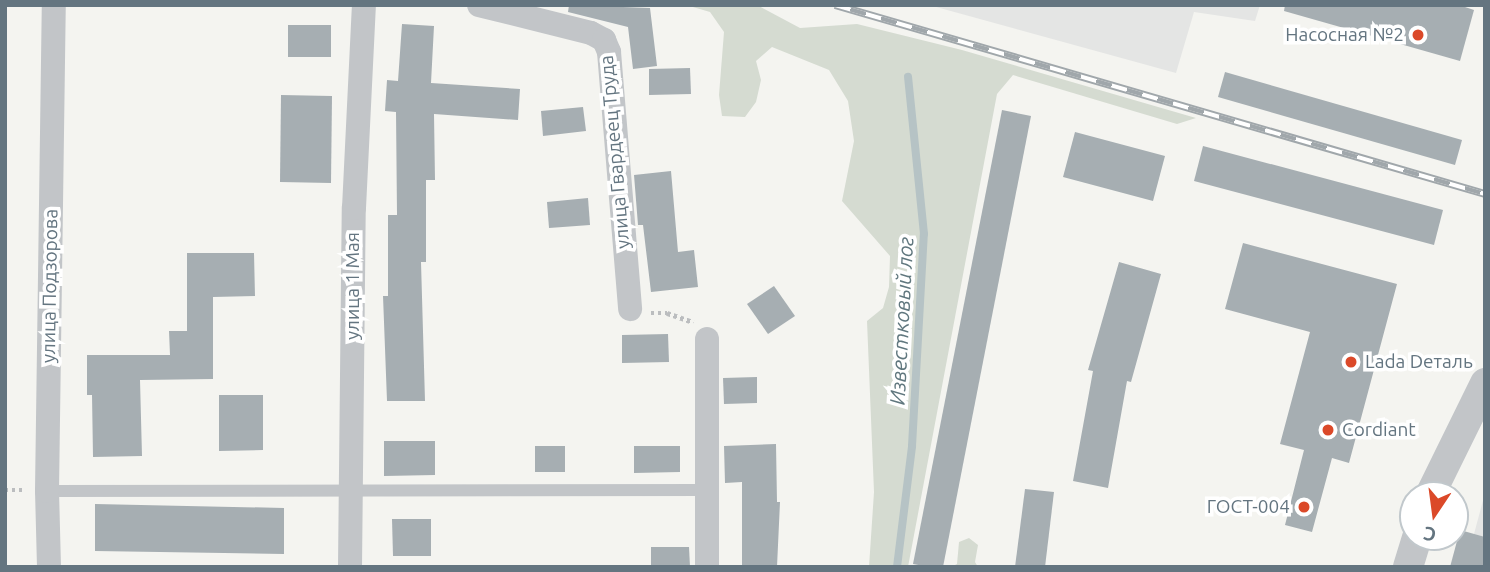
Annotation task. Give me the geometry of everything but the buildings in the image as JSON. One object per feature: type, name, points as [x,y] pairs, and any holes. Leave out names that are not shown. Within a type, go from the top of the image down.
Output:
[{"type":"street","name":"улица Подзорова","points":[[49,567],[47,491],[54,5]]},
{"type":"street","name":"улица 1 Мая","points":[[350,567],[354,208],[364,5]]},
{"type":"street","name":"улица Гвардеец Труда","points":[[480,5],[591,33],[604,40],[609,52],[630,309]]},
{"type":"street","points":[[707,339],[707,567]]},
{"type":"street","points":[[1437,481],[1485,383]]},
{"type":"lane","points":[[47,491],[707,490]]},
{"type":"path","points":[[630,309],[640,313],[667,313],[692,322],[707,339]]},
{"type":"shaded area","points":[[686,5],[757,5],[800,28],[857,24],[962,50],[1196,118],[1177,124],[1013,75],[997,94],[908,567],[869,567],[874,492],[867,321],[883,308],[889,287],[890,256],[842,201],[854,141],[848,101],[829,70],[772,47],[756,61],[761,80],[756,102],[745,117],[722,116],[719,95],[724,32],[710,12]]},
{"type":"shaded area","points":[[929,5],[1260,5],[1255,21],[1194,12],[1176,73]]},
{"type":"shaded area","points":[[1485,493],[1485,537],[1474,534]]},
{"type":"shaded area","points":[[969,538],[978,545],[975,562],[978,567],[951,567],[957,564],[959,542]]},
{"type":"waterway","name":"Известковый лог","points":[[897,567],[912,446],[924,234],[908,77]]},
{"type":"railway","points":[[835,5],[1485,194]]},
{"type":"place","name":"Насосная №2","points":[[1418,35]]},
{"type":"place","name":"Lada Dеталь","points":[[1351,362]]},
{"type":"place","name":"Cordiant","points":[[1328,430]]},
{"type":"place","name":"ГОСТ-004","points":[[1304,507]]}]
